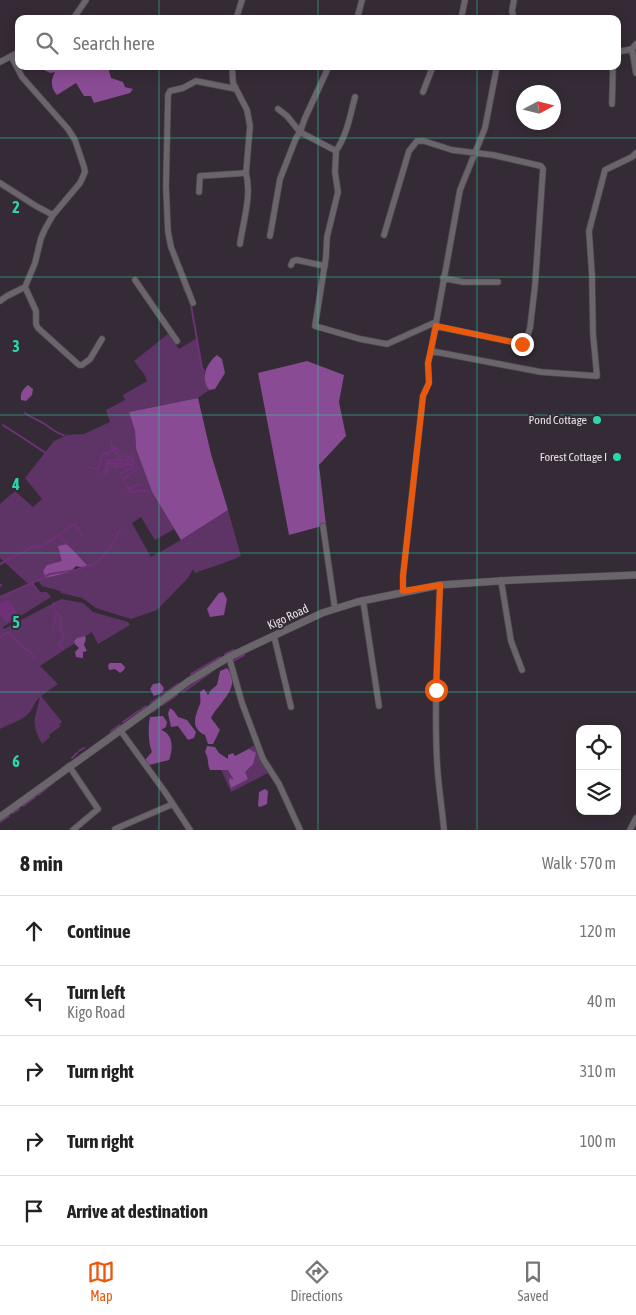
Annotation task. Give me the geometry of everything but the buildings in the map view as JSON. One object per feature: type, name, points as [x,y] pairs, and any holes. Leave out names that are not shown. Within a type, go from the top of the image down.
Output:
[{"type":"street","points":[[76,15],[86,0]]},
{"type":"street","points":[[237,15],[242,0]]},
{"type":"street","points":[[358,15],[362,0]]},
{"type":"street","points":[[462,15],[465,0]]},
{"type":"street","points":[[513,15],[514,0]]},
{"type":"street","points":[[621,51],[634,46],[636,73]]},
{"type":"street","points":[[0,62],[15,54]]},
{"type":"street","points":[[11,56],[15,64]]},
{"type":"street","points":[[0,301],[25,287],[35,262],[41,238],[53,215],[84,177],[84,167],[68,128],[22,77],[18,70]]},
{"type":"street","points":[[232,70],[233,83],[247,110],[250,126],[246,173],[248,183],[247,196],[240,244]]},
{"type":"street","points":[[270,236],[280,179],[296,138],[327,70]]},
{"type":"street","points":[[423,92],[431,70]]},
{"type":"street","points":[[403,591],[403,576],[423,396],[429,383],[428,363],[460,190],[485,128],[496,70]]},
{"type":"street","points":[[612,104],[613,70]]},
{"type":"street","points":[[193,303],[171,247],[168,232],[166,187],[168,95],[170,91],[183,88],[196,81],[236,89]]},
{"type":"street","points":[[355,98],[349,124],[336,151],[335,172],[338,192],[327,237],[315,324],[317,328],[387,344],[436,324],[523,344],[526,341],[529,334],[535,286],[543,169],[540,165],[493,155],[452,150],[424,141],[417,141],[413,144],[406,161],[384,235]]},
{"type":"street","points":[[278,109],[287,116],[300,132],[336,151]]},
{"type":"street","points":[[431,351],[526,370],[597,376],[589,249],[591,220],[605,170],[632,157],[636,153]]},
{"type":"street","points":[[199,192],[200,176],[246,173]]},
{"type":"street","points":[[0,183],[53,215]]},
{"type":"street","points":[[291,264],[296,260],[324,266]]},
{"type":"street","points":[[444,278],[462,282],[498,282]]},
{"type":"street","points":[[135,280],[177,341]]},
{"type":"street","points":[[25,287],[36,311],[36,324],[38,328],[79,365],[90,359],[102,339]]},
{"type":"street","points":[[323,526],[335,609]]},
{"type":"street","name":"Kigo Road","points":[[0,817],[188,681],[229,657],[322,613],[363,600],[440,585],[501,580],[636,575]]},
{"type":"street","points":[[501,580],[512,641],[522,670]]},
{"type":"street","points":[[440,585],[439,637],[436,668],[437,761],[444,830]]},
{"type":"street","points":[[363,600],[379,706]]},
{"type":"street","points":[[274,636],[292,706]]},
{"type":"street","points":[[229,657],[242,703],[263,759],[279,784],[300,830]]},
{"type":"street","points":[[120,730],[190,830]]},
{"type":"street","points":[[69,766],[98,809],[73,830]]},
{"type":"street","points":[[115,829],[173,804]]},
{"type":"street","points":[[630,830],[636,818]]},
{"type":"shaded area","points":[[44,70],[109,70],[111,78],[123,82],[125,87],[133,89],[130,93],[94,103],[91,96],[84,96],[76,83],[57,95],[52,84],[55,72],[50,73]]},
{"type":"shaded area","points":[[168,334],[179,349],[197,338],[202,368],[209,390],[198,398],[129,412],[135,431],[136,449],[152,492],[174,529],[155,540],[141,517],[132,523],[151,557],[228,510],[241,556],[195,573],[193,569],[188,578],[157,610],[131,619],[96,608],[82,598],[42,586],[38,581],[32,583],[39,592],[47,592],[51,597],[3,627],[4,629],[61,599],[83,603],[93,612],[128,622],[130,625],[98,644],[92,632],[40,666],[58,684],[41,696],[62,722],[59,725],[61,726],[49,735],[50,737],[42,744],[35,725],[35,716],[40,697],[26,716],[0,729],[0,615],[5,622],[8,599],[0,603],[0,597],[28,584],[0,558],[0,504],[15,491],[33,507],[42,499],[25,478],[54,441],[67,435],[84,434],[110,422],[106,410],[125,400],[123,395],[147,381],[134,361]],"holes":[[[67,544],[88,566],[85,568],[46,578],[47,565],[62,562]]]},
{"type":"shaded area","points":[[217,355],[222,359],[225,373],[215,389],[209,390],[205,381],[206,371]]},
{"type":"shaded area","points":[[307,361],[344,375],[339,402],[346,436],[319,465],[326,525],[289,535],[258,373]]},
{"type":"shaded area","points":[[28,385],[33,389],[32,395],[26,401],[21,400],[22,391]]},
{"type":"shaded area","points":[[198,398],[211,454],[228,510],[181,540],[152,492],[136,449],[135,431],[129,412]]},
{"type":"shaded area","points":[[67,544],[88,566],[85,568],[76,566],[70,572],[46,578],[43,571],[47,565],[62,561],[58,546]]},
{"type":"shaded area","points":[[223,592],[227,599],[224,615],[210,617],[207,609],[219,593]]},
{"type":"shaded area","points":[[8,599],[17,612],[13,619],[5,622],[0,615],[0,603]]},
{"type":"shaded area","points":[[85,636],[84,645],[87,651],[83,652],[83,658],[76,657],[75,652],[79,648],[74,641]]},
{"type":"shaded area","points":[[110,663],[121,663],[125,667],[124,670],[120,673],[115,669],[109,670],[108,665]]},
{"type":"shaded area","points":[[227,668],[231,675],[231,688],[211,718],[220,730],[213,744],[208,744],[205,735],[197,729],[195,721],[200,703],[200,692],[204,689],[208,695],[217,685],[220,671]]},
{"type":"shaded area","points":[[160,683],[164,688],[162,693],[154,696],[150,689],[153,684]]},
{"type":"shaded area","points":[[170,708],[178,717],[187,720],[196,732],[194,738],[188,740],[178,726],[171,727],[168,713]]},
{"type":"shaded area","points":[[163,716],[167,722],[166,727],[161,730],[168,735],[171,743],[169,760],[143,765],[152,752],[149,735],[150,717]]},
{"type":"shaded area","points":[[255,745],[268,773],[231,792],[219,765]]},
{"type":"shaded area","points":[[207,746],[215,747],[219,753],[228,759],[228,755],[233,753],[235,756],[249,749],[256,753],[253,764],[245,772],[248,779],[231,788],[230,778],[234,780],[228,770],[210,770],[205,752]]},
{"type":"shaded area","points":[[265,789],[268,791],[267,804],[260,807],[258,806],[259,792]]},
{"type":"waterway","points":[[181,279],[185,291]]},
{"type":"waterway","points":[[191,305],[202,368],[205,372]]},
{"type":"waterway","points":[[25,413],[64,435]]},
{"type":"waterway","points":[[3,425],[46,453]]},
{"type":"waterway","points":[[111,442],[112,448],[117,448],[118,453]]},
{"type":"waterway","points":[[89,467],[98,469],[103,453],[109,454],[110,451],[115,451],[119,458]]},
{"type":"waterway","points":[[118,459],[122,456],[129,457],[133,453]]},
{"type":"waterway","points":[[104,474],[108,460],[133,458],[134,464],[116,467],[106,465]]},
{"type":"waterway","points":[[116,467],[117,463],[124,464],[133,461]]},
{"type":"waterway","points":[[107,463],[117,463]]},
{"type":"waterway","points":[[121,473],[132,468],[133,465]]},
{"type":"waterway","points":[[107,473],[108,467]]},
{"type":"waterway","points":[[140,467],[123,479],[130,492],[149,491]]},
{"type":"waterway","points":[[129,488],[141,484]]},
{"type":"waterway","points":[[59,535],[74,524],[82,535]]},
{"type":"waterway","points":[[32,583],[50,574],[76,570],[97,563],[111,547],[120,530]]},
{"type":"waterway","points":[[0,564],[34,546],[41,547],[59,535],[67,544]]},
{"type":"waterway","points":[[0,597],[32,583],[39,592]]},
{"type":"waterway","points":[[54,603],[52,607],[61,617],[61,630],[64,638],[59,644],[62,648]]},
{"type":"waterway","points":[[53,631],[56,613]]},
{"type":"waterway","points":[[0,637],[8,632],[26,650],[30,651],[34,658]]},
{"type":"waterway","points":[[225,654],[234,650]]},
{"type":"waterway","points":[[233,661],[244,655]]},
{"type":"waterway","points":[[191,674],[220,657]]},
{"type":"waterway","points":[[183,692],[211,672]]},
{"type":"waterway","points":[[151,703],[178,684]]},
{"type":"waterway","points":[[162,705],[177,695]]},
{"type":"waterway","points":[[142,709],[146,706]]},
{"type":"waterway","points":[[152,712],[159,707]]},
{"type":"waterway","points":[[123,722],[140,710]]},
{"type":"waterway","points":[[111,731],[120,725]]},
{"type":"waterway","points":[[79,751],[84,748]]},
{"type":"waterway","points":[[72,758],[77,753]]},
{"type":"waterway","points":[[61,769],[66,765]]},
{"type":"waterway","points":[[38,795],[54,782]]},
{"type":"waterway","points":[[23,806],[35,797]]},
{"type":"waterway","points":[[13,813],[19,809]]},
{"type":"waterway","points":[[0,822],[9,816]]},
{"type":"place","name":"Pond Cottage","points":[[597,420]]},
{"type":"place","name":"Forest Cottage I","points":[[617,457]]},
{"type":"route","points":[[436,690],[440,585],[403,591],[403,576],[423,396],[429,383],[428,363],[436,326],[522,344]]}]
